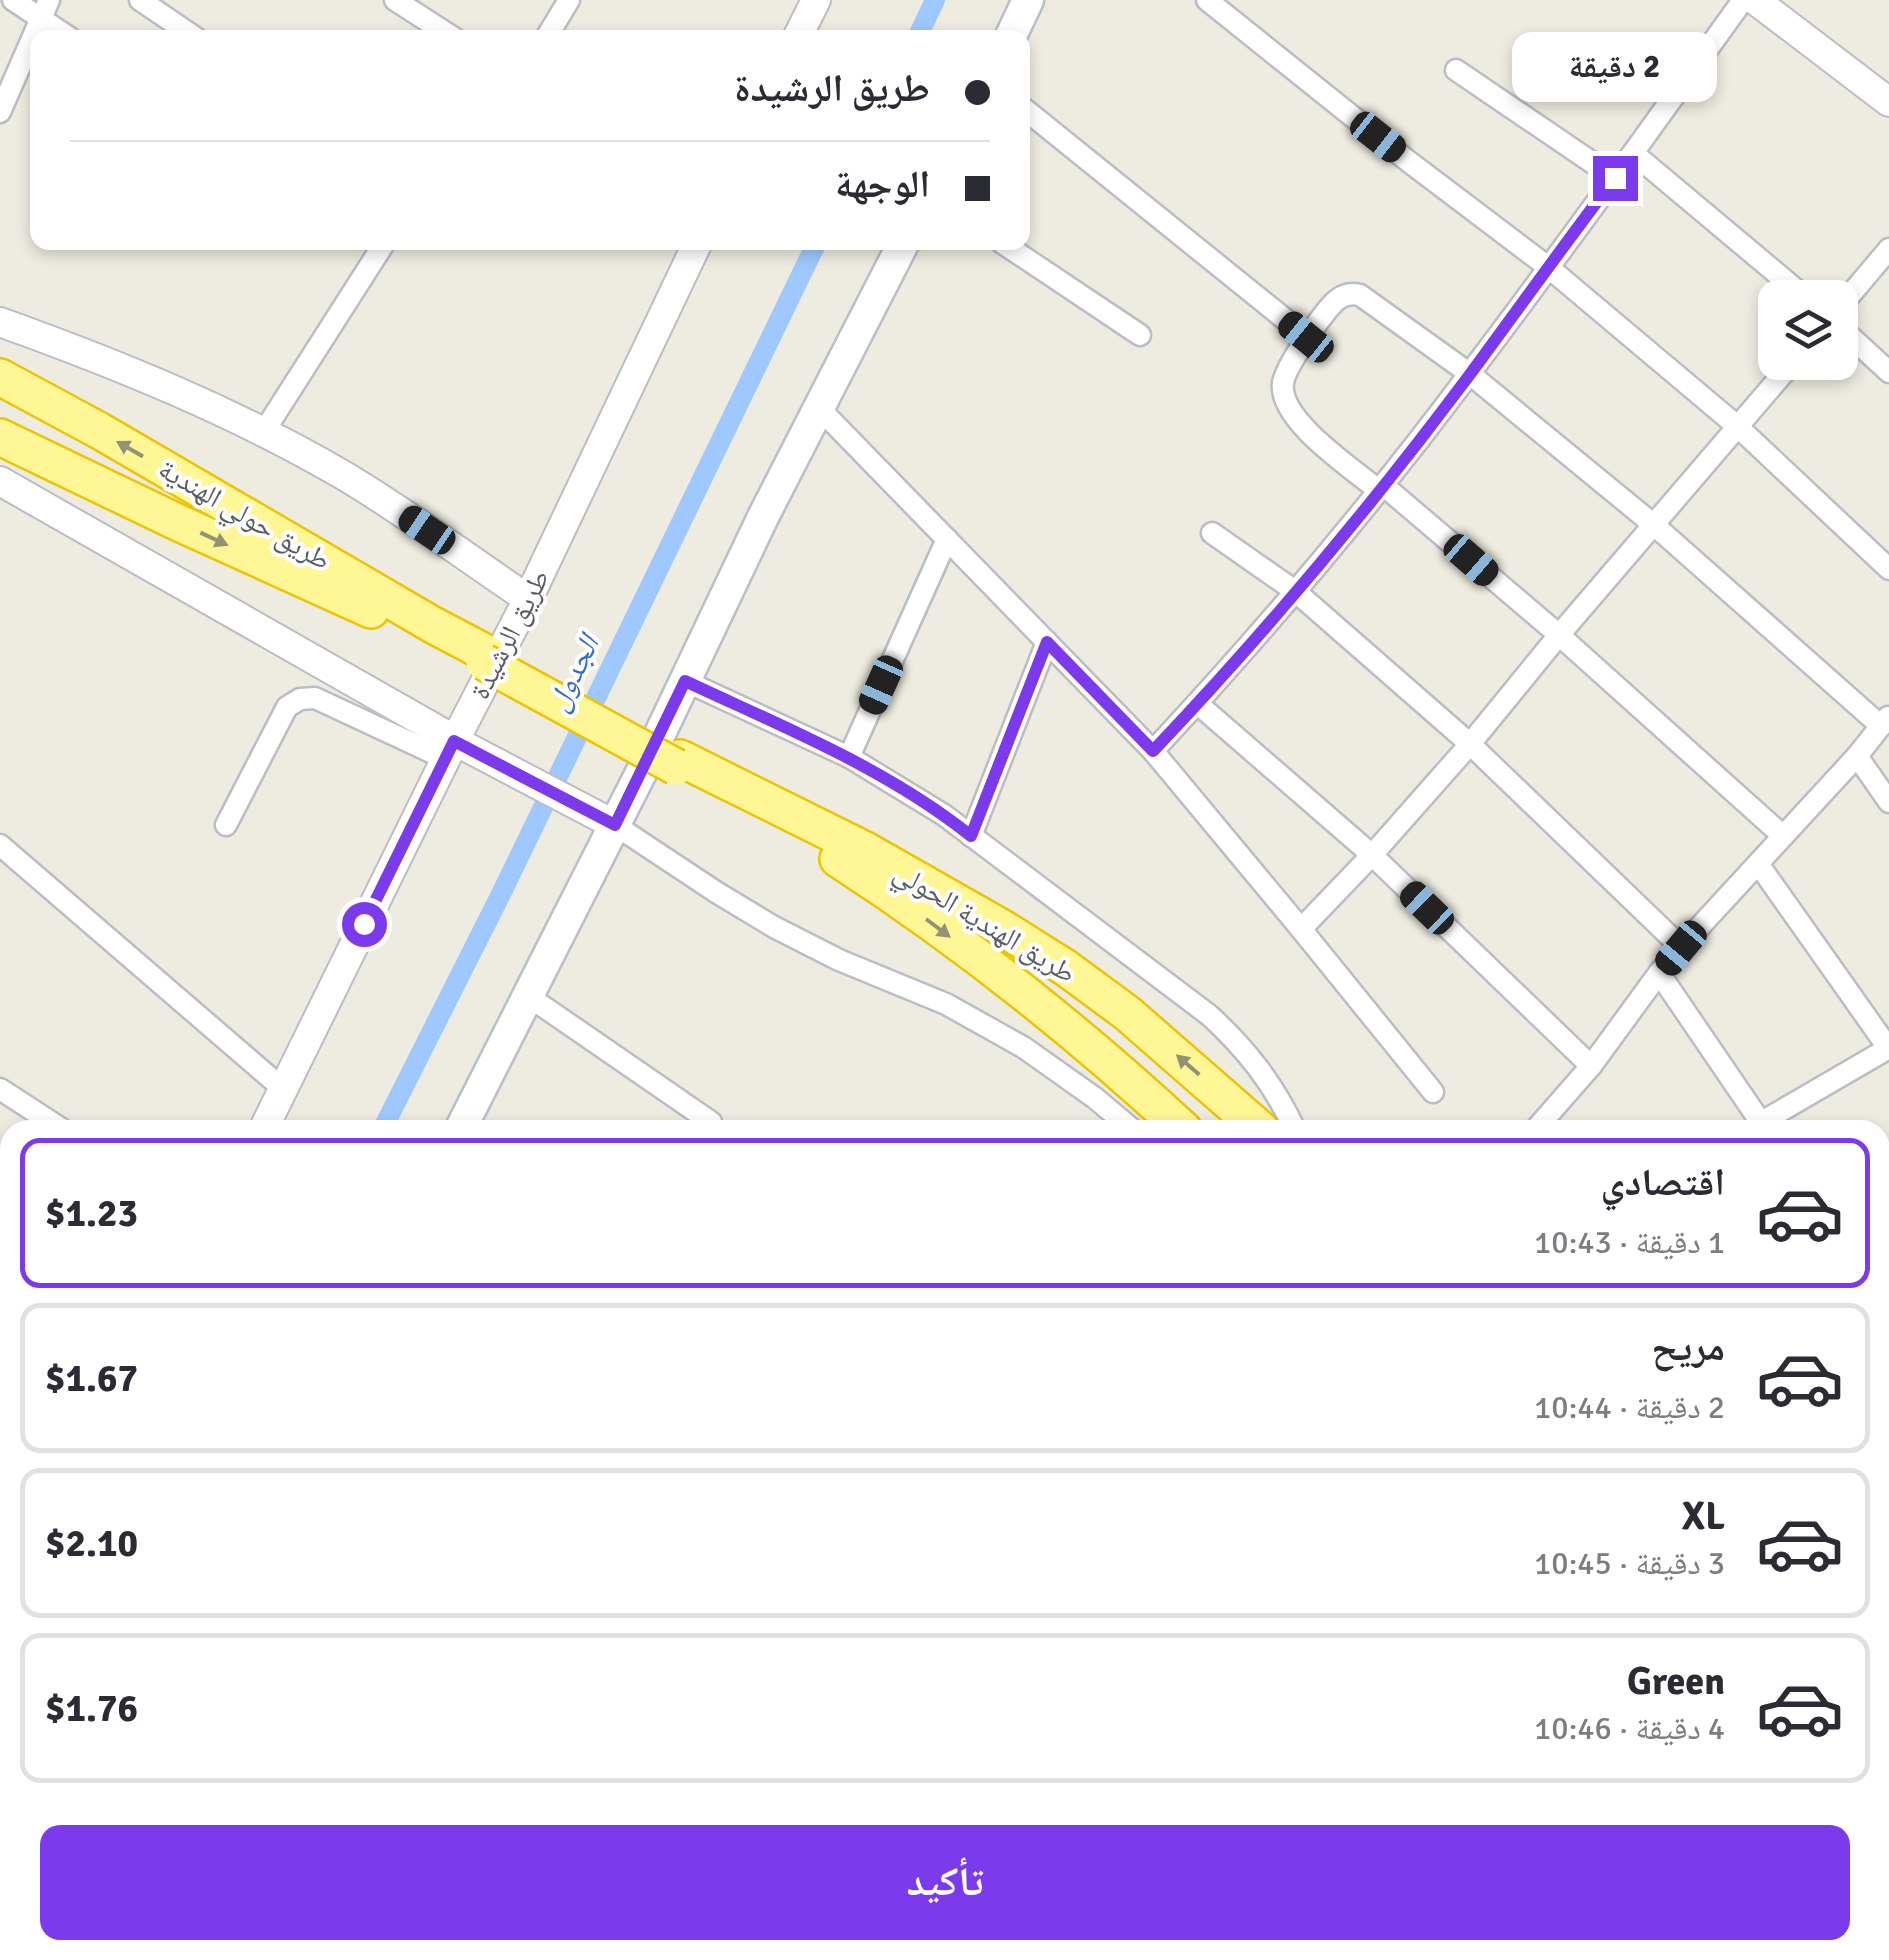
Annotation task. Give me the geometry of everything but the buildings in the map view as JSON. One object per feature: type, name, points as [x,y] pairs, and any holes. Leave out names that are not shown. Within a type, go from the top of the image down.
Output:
[{"type":"highway","name":"طريق حولي الهندية","points":[[0,378],[100,431],[486,658]]},
{"type":"highway","name":"طريق حولي الهندية","points":[[0,437],[179,523],[486,658]]},
{"type":"highway","points":[[486,658],[678,762]]},
{"type":"highway","name":"طريق الهندية الحولي","points":[[678,762],[893,895],[1025,994],[1173,1120]]},
{"type":"highway","name":"طريق الهندية الحولي","points":[[678,762],[935,888],[1066,968],[1127,1013],[1250,1120]]},
{"type":"main road","points":[[1014,30],[1028,0]]},
{"type":"main road","points":[[465,1120],[615,825],[764,515],[900,250]]},
{"type":"street","points":[[14,0],[45,9],[63,30]]},
{"type":"street","points":[[140,0],[184,30]]},
{"type":"street","points":[[395,0],[442,30]]},
{"type":"street","points":[[551,30],[569,0]]},
{"type":"street","points":[[801,30],[816,0]]},
{"type":"street","points":[[1207,0],[1548,267],[1738,426],[1889,570]]},
{"type":"street","points":[[1153,751],[1295,591],[1470,374],[1743,0]]},
{"type":"street","points":[[1755,0],[1884,94]]},
{"type":"street","points":[[0,112],[30,43]]},
{"type":"street","points":[[1456,70],[1615,178]]},
{"type":"street","points":[[1030,113],[1306,337]]},
{"type":"street","points":[[1632,153],[1784,280]]},
{"type":"street","points":[[1858,286],[1889,249]]},
{"type":"street","points":[[262,433],[380,250]]},
{"type":"street","name":"طريق الرشيدة","points":[[268,1120],[528,599],[694,250]]},
{"type":"street","points":[[1013,250],[1140,335]]},
{"type":"street","points":[[1544,1120],[1591,1066],[1659,973],[1857,756],[1885,721],[1470,374],[1360,295],[1352,293],[1337,299],[1306,337],[1283,382],[1285,402],[1297,423],[1381,487],[1558,636],[1782,836]]},
{"type":"street","points":[[0,322],[80,351],[262,433],[342,475],[528,599]]},
{"type":"street","points":[[1858,344],[1889,372]]},
{"type":"street","points":[[1302,929],[1470,744],[1777,380]]},
{"type":"street","points":[[819,408],[1153,751],[1433,1092]]},
{"type":"street","points":[[0,481],[452,747]]},
{"type":"street","points":[[1212,534],[1295,591],[1470,744],[1681,948]]},
{"type":"street","points":[[848,758],[947,539]]},
{"type":"street","points":[[971,836],[1047,642]]},
{"type":"street","points":[[685,681],[848,758],[944,815],[1209,1015],[1266,1076],[1290,1120]]},
{"type":"street","points":[[226,825],[287,707],[300,699],[314,698],[508,769],[615,825],[774,927],[857,968],[946,1004],[1023,1047],[1121,1120]]},
{"type":"street","points":[[1198,704],[1372,855],[1591,1066]]},
{"type":"street","points":[[1857,756],[1889,802]]},
{"type":"street","points":[[0,846],[282,1088]]},
{"type":"street","points":[[1759,864],[1889,1048],[1773,1120]]},
{"type":"street","points":[[1659,973],[1755,1120]]},
{"type":"street","points":[[528,996],[709,1120]]},
{"type":"street","points":[[0,1090],[47,1120]]},
{"type":"waterway","name":"الجدول","points":[[921,30],[935,0]]},
{"type":"waterway","name":"الجدول","points":[[387,1120],[813,250]]},
{"type":"route","points":[[364,924],[454,741],[615,825],[685,681],[848,758],[923,801],[971,836],[1047,642],[1153,751],[1198,704],[1383,484],[1615,178]]}]
